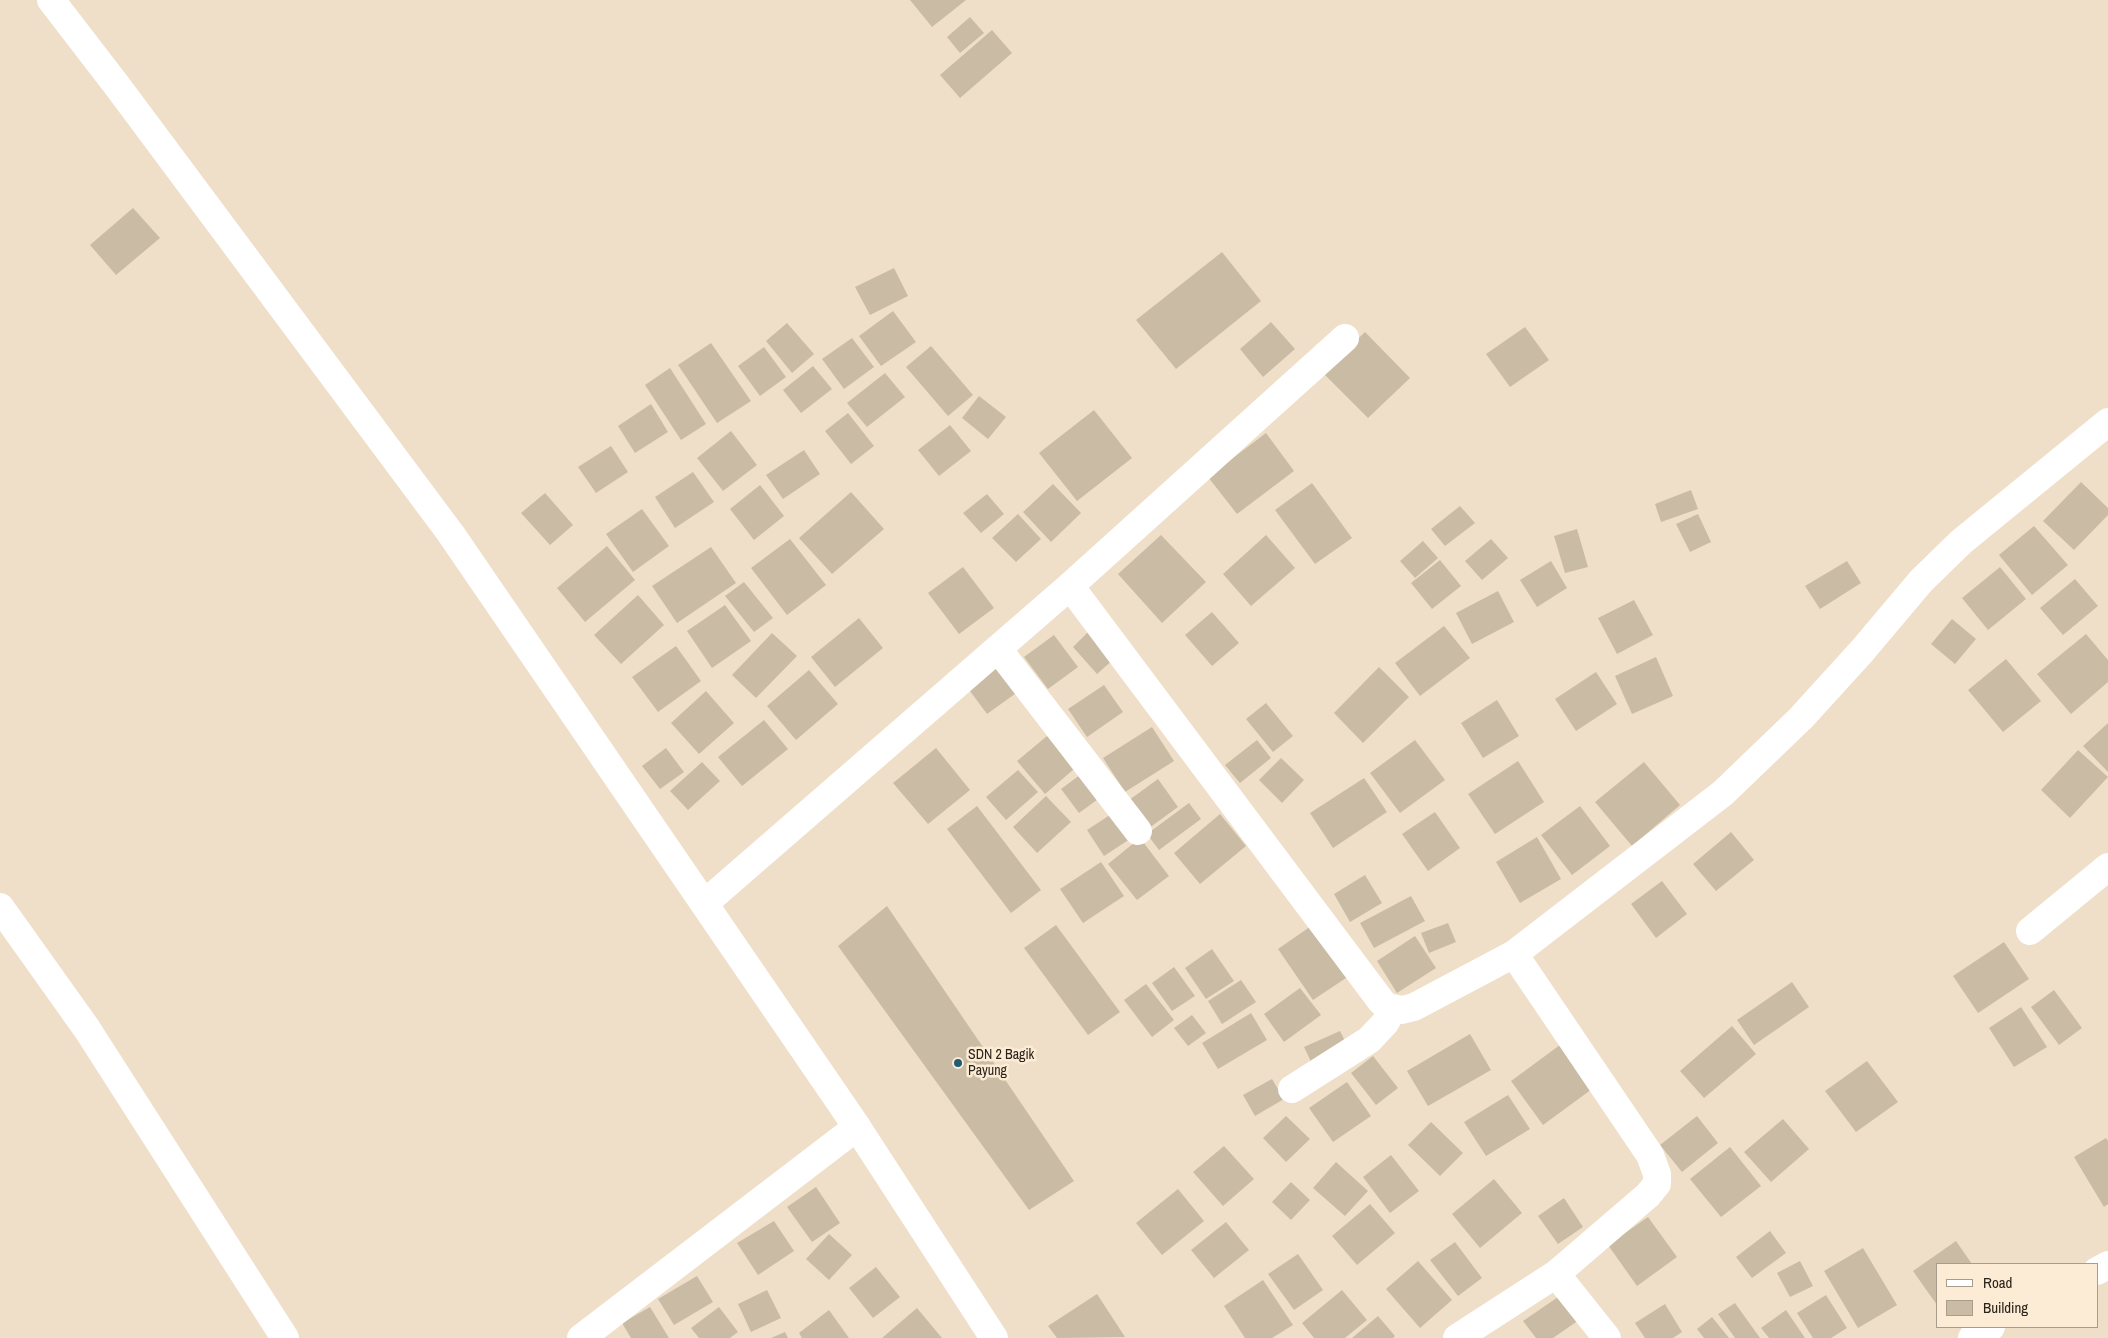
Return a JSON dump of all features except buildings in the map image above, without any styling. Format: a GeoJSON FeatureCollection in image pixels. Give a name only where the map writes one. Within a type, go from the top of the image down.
{"type":"FeatureCollection","features":[{"type":"Feature","properties":{"kind":"street"},"geometry":{"type":"LineString","coordinates":[[51,0],[451,534],[623,788],[706,903],[857,1126],[994,1338]]}},
{"type":"Feature","properties":{"kind":"street"},"geometry":{"type":"LineString","coordinates":[[706,903],[1070,586],[1345,338]]}},
{"type":"Feature","properties":{"kind":"street"},"geometry":{"type":"LineString","coordinates":[[1070,586],[1381,1001],[1388,1007],[1402,1010],[1414,1007],[1514,954],[1722,793],[1801,718],[1862,651],[1921,580],[1947,555],[1999,510],[2108,422]]}},
{"type":"Feature","properties":{"kind":"street"},"geometry":{"type":"LineString","coordinates":[[998,649],[1138,832]]}},
{"type":"Feature","properties":{"kind":"street"},"geometry":{"type":"LineString","coordinates":[[2030,931],[2108,867]]}},
{"type":"Feature","properties":{"kind":"street"},"geometry":{"type":"LineString","coordinates":[[0,907],[87,1029],[285,1338]]}},
{"type":"Feature","properties":{"kind":"street"},"geometry":{"type":"LineString","coordinates":[[1457,1338],[1556,1274],[1648,1195],[1656,1184],[1657,1174],[1650,1155],[1514,954]]}},
{"type":"Feature","properties":{"kind":"street"},"geometry":{"type":"LineString","coordinates":[[1292,1089],[1369,1040],[1386,1023],[1393,1009]]}},
{"type":"Feature","properties":{"kind":"street"},"geometry":{"type":"LineString","coordinates":[[581,1338],[857,1126]]}},
{"type":"Feature","properties":{"kind":"street"},"geometry":{"type":"LineString","coordinates":[[1556,1274],[1607,1338]]}},
{"type":"Feature","properties":{"kind":"street"},"geometry":{"type":"LineString","coordinates":[[1972,1338],[1989,1328]]}},
{"type":"Feature","properties":{"kind":"place","name":"SDN 2 Bagik Payung"},"geometry":{"type":"Point","coordinates":[958,1063]}}]}
